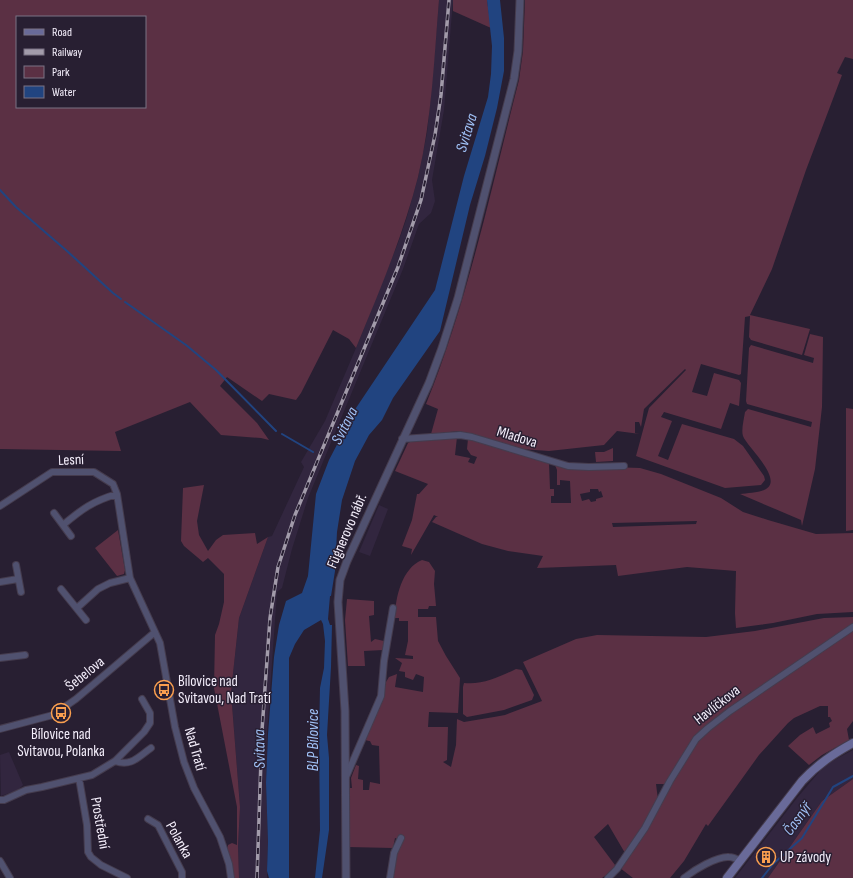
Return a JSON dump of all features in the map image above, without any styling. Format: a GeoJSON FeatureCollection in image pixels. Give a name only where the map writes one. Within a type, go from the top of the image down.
{"type":"FeatureCollection","features":[{"type":"Feature","properties":{"kind":"main road"},"geometry":{"type":"LineString","coordinates":[[728,878],[816,766],[833,754],[853,743]]}},
{"type":"Feature","properties":{"kind":"street","name":"Fügnerovo nábř."},"geometry":{"type":"LineString","coordinates":[[346,878],[345,711],[338,606],[340,580],[402,439],[429,383],[447,334],[458,298],[514,79],[518,51],[520,0]]}},
{"type":"Feature","properties":{"kind":"street","name":"Mladova"},"geometry":{"type":"LineString","coordinates":[[402,439],[460,435],[478,438],[568,466],[624,466]]}},
{"type":"Feature","properties":{"kind":"street","name":"Lesní"},"geometry":{"type":"LineString","coordinates":[[0,506],[52,472],[94,472],[113,484],[117,494]]}},
{"type":"Feature","properties":{"kind":"street"},"geometry":{"type":"LineString","coordinates":[[63,525],[83,508],[101,498],[117,494]]}},
{"type":"Feature","properties":{"kind":"street","name":"Nad Tratí"},"geometry":{"type":"LineString","coordinates":[[117,494],[130,578],[160,643],[175,727],[184,762],[194,788],[220,837],[229,864],[231,878]]}},
{"type":"Feature","properties":{"kind":"street"},"geometry":{"type":"LineString","coordinates":[[54,513],[71,536]]}},
{"type":"Feature","properties":{"kind":"street"},"geometry":{"type":"LineString","coordinates":[[16,565],[21,592]]}},
{"type":"Feature","properties":{"kind":"street"},"geometry":{"type":"LineString","coordinates":[[77,608],[98,589],[130,578]]}},
{"type":"Feature","properties":{"kind":"street"},"geometry":{"type":"LineString","coordinates":[[0,582],[18,579]]}},
{"type":"Feature","properties":{"kind":"street"},"geometry":{"type":"LineString","coordinates":[[61,589],[86,620]]}},
{"type":"Feature","properties":{"kind":"street","name":"Fügnerovo nábř."},"geometry":{"type":"LineString","coordinates":[[346,777],[381,696],[384,661],[393,608]]}},
{"type":"Feature","properties":{"kind":"street","name":"Havlíčkova"},"geometry":{"type":"LineString","coordinates":[[608,878],[616,870],[645,828],[670,781],[696,739],[730,711],[853,627]]}},
{"type":"Feature","properties":{"kind":"street","name":"Šebelova"},"geometry":{"type":"LineString","coordinates":[[0,729],[53,715],[76,699],[155,632]]}},
{"type":"Feature","properties":{"kind":"street"},"geometry":{"type":"LineString","coordinates":[[0,658],[25,655]]}},
{"type":"Feature","properties":{"kind":"street"},"geometry":{"type":"LineString","coordinates":[[0,800],[4,800],[26,790],[92,775],[115,761],[144,732],[150,723],[150,713],[142,699]]}},
{"type":"Feature","properties":{"kind":"street"},"geometry":{"type":"LineString","coordinates":[[115,761],[122,764],[130,763],[151,748]]}},
{"type":"Feature","properties":{"kind":"street","name":"Prostřední"},"geometry":{"type":"LineString","coordinates":[[79,778],[87,825],[88,852],[91,857],[101,865],[127,878]]}},
{"type":"Feature","properties":{"kind":"street","name":"Polanka"},"geometry":{"type":"LineString","coordinates":[[148,819],[158,825],[182,872],[182,878]]}},
{"type":"Feature","properties":{"kind":"street"},"geometry":{"type":"LineString","coordinates":[[390,878],[394,853],[401,838]]}},
{"type":"Feature","properties":{"kind":"street"},"geometry":{"type":"LineString","coordinates":[[684,878],[693,871],[720,858],[729,857],[741,861]]}},
{"type":"Feature","properties":{"kind":"street"},"geometry":{"type":"LineString","coordinates":[[0,861],[10,878]]}},
{"type":"Feature","properties":{"kind":"shaded area"},"geometry":{"type":"Polygon","coordinates":[[[439,0],[453,0],[444,110],[432,180],[435,201],[431,213],[419,224],[403,269],[308,498],[292,549],[282,588],[277,592],[267,734],[267,878],[239,878],[238,846],[240,807],[231,692],[239,618],[268,537],[272,536],[304,467],[301,462],[325,421],[356,348],[406,220],[418,177],[427,133],[439,0]]]}},
{"type":"Feature","properties":{"kind":"shaded area"},"geometry":{"type":"Polygon","coordinates":[[[379,505],[388,509],[370,556],[359,552],[379,505]]]}},
{"type":"Feature","properties":{"kind":"shaded area"},"geometry":{"type":"Polygon","coordinates":[[[853,750],[853,779],[822,801],[768,878],[735,878],[797,798],[825,765],[853,750]]]}},
{"type":"Feature","properties":{"kind":"shaded area"},"geometry":{"type":"Polygon","coordinates":[[[9,752],[23,785],[18,790],[1,796],[0,755],[9,752]]]}},
{"type":"Feature","properties":{"kind":"green space"},"geometry":{"type":"Polygon","coordinates":[[[0,0],[439,0],[429,111],[423,155],[418,177],[398,242],[356,348],[349,339],[333,330],[296,400],[269,394],[262,401],[227,377],[220,386],[257,423],[269,440],[221,435],[190,402],[115,432],[121,451],[0,449],[0,0]]]}},
{"type":"Feature","properties":{"kind":"green space"},"geometry":{"type":"Polygon","coordinates":[[[453,0],[487,0],[491,28],[453,11],[453,0]]]}},
{"type":"Feature","properties":{"kind":"green space"},"geometry":{"type":"Polygon","coordinates":[[[525,0],[853,0],[853,59],[845,57],[837,73],[842,75],[806,170],[772,269],[750,315],[810,329],[802,355],[751,340],[749,337],[750,316],[745,317],[741,374],[739,375],[701,364],[692,392],[707,396],[714,373],[739,380],[741,383],[739,406],[730,403],[721,429],[664,412],[661,417],[672,421],[658,456],[668,460],[682,424],[734,439],[743,446],[764,476],[765,480],[761,485],[725,488],[636,456],[649,408],[686,370],[685,369],[644,409],[641,427],[639,422],[635,422],[635,433],[640,434],[617,431],[604,445],[549,451],[521,449],[459,431],[431,434],[438,409],[426,404],[454,325],[478,244],[519,80],[523,51],[525,0]]]}},
{"type":"Feature","properties":{"kind":"green space"},"geometry":{"type":"Polygon","coordinates":[[[810,334],[823,337],[822,407],[815,469],[802,526],[801,520],[740,494],[764,490],[770,486],[771,479],[763,464],[746,441],[742,431],[745,412],[748,409],[811,427],[812,422],[747,404],[746,401],[749,348],[751,345],[813,363],[814,358],[804,355],[810,334]]]}},
{"type":"Feature","properties":{"kind":"green space"},"geometry":{"type":"Polygon","coordinates":[[[846,408],[853,409],[853,530],[846,531],[846,408]]]}},
{"type":"Feature","properties":{"kind":"green space"},"geometry":{"type":"Polygon","coordinates":[[[457,437],[455,455],[470,458],[468,462],[474,464],[477,457],[471,455],[467,449],[468,439],[549,463],[550,489],[554,489],[554,496],[551,496],[551,503],[571,503],[570,481],[560,480],[560,485],[557,485],[557,470],[555,465],[640,468],[661,474],[721,498],[743,512],[768,520],[816,534],[853,533],[853,612],[817,614],[773,623],[736,628],[736,571],[687,567],[618,576],[616,565],[537,568],[543,556],[508,551],[482,544],[432,522],[436,517],[438,517],[434,515],[411,555],[412,549],[402,546],[412,520],[417,494],[419,494],[428,484],[395,471],[408,443],[412,441],[457,437]],[[590,489],[590,492],[580,494],[582,501],[589,499],[591,502],[603,497],[601,491],[599,492],[598,489],[590,489]],[[697,521],[612,523],[613,527],[696,524],[697,521]]]}},
{"type":"Feature","properties":{"kind":"green space"},"geometry":{"type":"Polygon","coordinates":[[[613,448],[613,461],[596,462],[595,452],[604,452],[613,448]]]}},
{"type":"Feature","properties":{"kind":"green space"},"geometry":{"type":"Polygon","coordinates":[[[204,485],[197,521],[199,535],[208,551],[216,540],[223,535],[255,533],[257,544],[268,537],[239,618],[231,692],[240,807],[238,846],[239,878],[234,878],[227,850],[228,845],[232,843],[237,845],[237,807],[214,688],[215,635],[224,602],[224,574],[208,558],[203,562],[184,546],[181,541],[183,488],[204,485]]]}},
{"type":"Feature","properties":{"kind":"green space"},"geometry":{"type":"Polygon","coordinates":[[[118,530],[125,570],[124,574],[117,576],[95,548],[118,530]]]}},
{"type":"Feature","properties":{"kind":"green space"},"geometry":{"type":"Polygon","coordinates":[[[422,560],[429,562],[435,571],[434,584],[436,606],[429,606],[428,609],[418,609],[418,617],[436,617],[438,641],[460,678],[458,713],[429,712],[428,727],[448,727],[447,760],[443,762],[451,767],[456,745],[457,719],[464,722],[505,715],[542,701],[523,662],[576,639],[597,635],[706,637],[755,631],[824,618],[853,617],[853,623],[816,650],[740,700],[696,737],[666,784],[656,784],[658,800],[648,819],[625,853],[608,824],[594,837],[615,865],[614,869],[602,878],[392,878],[395,858],[403,836],[400,835],[398,839],[395,838],[393,848],[348,847],[349,788],[352,788],[351,778],[356,765],[359,766],[358,779],[363,780],[363,790],[369,790],[370,782],[380,784],[379,746],[372,745],[370,741],[365,740],[382,702],[386,682],[389,677],[397,674],[395,687],[423,692],[424,677],[416,674],[413,680],[405,677],[405,672],[399,671],[402,663],[395,658],[413,659],[413,656],[405,655],[408,641],[408,621],[399,621],[399,618],[395,618],[395,610],[401,584],[409,570],[422,560]]]}},
{"type":"Feature","properties":{"kind":"green space"},"geometry":{"type":"Polygon","coordinates":[[[347,599],[374,601],[374,615],[369,616],[371,642],[375,639],[384,641],[383,650],[364,651],[365,666],[348,666],[345,620],[347,599]]]}},
{"type":"Feature","properties":{"kind":"green space"},"geometry":{"type":"Polygon","coordinates":[[[853,629],[853,721],[847,729],[849,740],[822,755],[809,765],[788,746],[800,735],[813,727],[816,734],[830,727],[829,723],[832,721],[830,717],[828,717],[828,706],[820,706],[794,718],[759,755],[708,826],[706,824],[684,861],[670,878],[633,878],[620,868],[697,740],[710,728],[853,629]]]}},
{"type":"Feature","properties":{"kind":"green space"},"geometry":{"type":"Polygon","coordinates":[[[516,669],[522,670],[534,695],[532,700],[504,710],[467,717],[463,714],[464,683],[484,682],[516,669]]]}},
{"type":"Feature","properties":{"kind":"green space"},"geometry":{"type":"Polygon","coordinates":[[[853,779],[853,878],[768,878],[822,801],[853,779]]]}},
{"type":"Feature","properties":{"kind":"water"},"geometry":{"type":"Polygon","coordinates":[[[487,0],[500,0],[504,38],[504,71],[497,108],[485,156],[470,205],[440,331],[393,398],[382,420],[369,435],[355,461],[342,500],[337,532],[335,571],[330,596],[328,619],[330,625],[332,625],[327,735],[329,758],[329,830],[322,878],[315,878],[320,830],[320,688],[324,668],[325,641],[323,624],[321,620],[304,630],[295,644],[289,658],[289,878],[269,878],[267,871],[268,842],[266,783],[274,657],[279,625],[286,601],[302,593],[308,576],[316,494],[329,460],[356,408],[435,290],[464,176],[488,97],[492,46],[487,0]]]}},
{"type":"Feature","properties":{"kind":"waterway"},"geometry":{"type":"LineString","coordinates":[[0,190],[16,207],[121,299]]}},
{"type":"Feature","properties":{"kind":"waterway"},"geometry":{"type":"LineString","coordinates":[[125,302],[186,345],[216,370],[276,431]]}},
{"type":"Feature","properties":{"kind":"waterway"},"geometry":{"type":"LineString","coordinates":[[282,434],[313,452]]}},
{"type":"Feature","properties":{"kind":"waterway","name":"Časnýř"},"geometry":{"type":"LineString","coordinates":[[762,878],[773,864],[802,838],[833,787],[853,776]]}},
{"type":"Feature","properties":{"kind":"railway"},"geometry":{"type":"LineString","coordinates":[[257,878],[262,730],[270,618],[278,567],[295,515],[398,267],[421,200],[435,135],[441,95],[449,0]]}},
{"type":"Feature","properties":{"kind":"place","name":"Bílovice nad Svitavou, Nad Tratí"},"geometry":{"type":"Point","coordinates":[164,690]}},
{"type":"Feature","properties":{"kind":"place","name":"Bílovice nad Svitavou, Polanka"},"geometry":{"type":"Point","coordinates":[61,713]}},
{"type":"Feature","properties":{"kind":"place","name":"UP závody"},"geometry":{"type":"Point","coordinates":[766,857]}},
{"type":"Feature","properties":{"kind":"water label","name":"Svitava"},"geometry":{"type":"Point","coordinates":[467,133]}},
{"type":"Feature","properties":{"kind":"water label","name":"Svitava"},"geometry":{"type":"Point","coordinates":[345,426]}},
{"type":"Feature","properties":{"kind":"water label","name":"BLP Bílovice"},"geometry":{"type":"Point","coordinates":[313,740]}},
{"type":"Feature","properties":{"kind":"water label","name":"Svitava"},"geometry":{"type":"Point","coordinates":[260,749]}}]}
